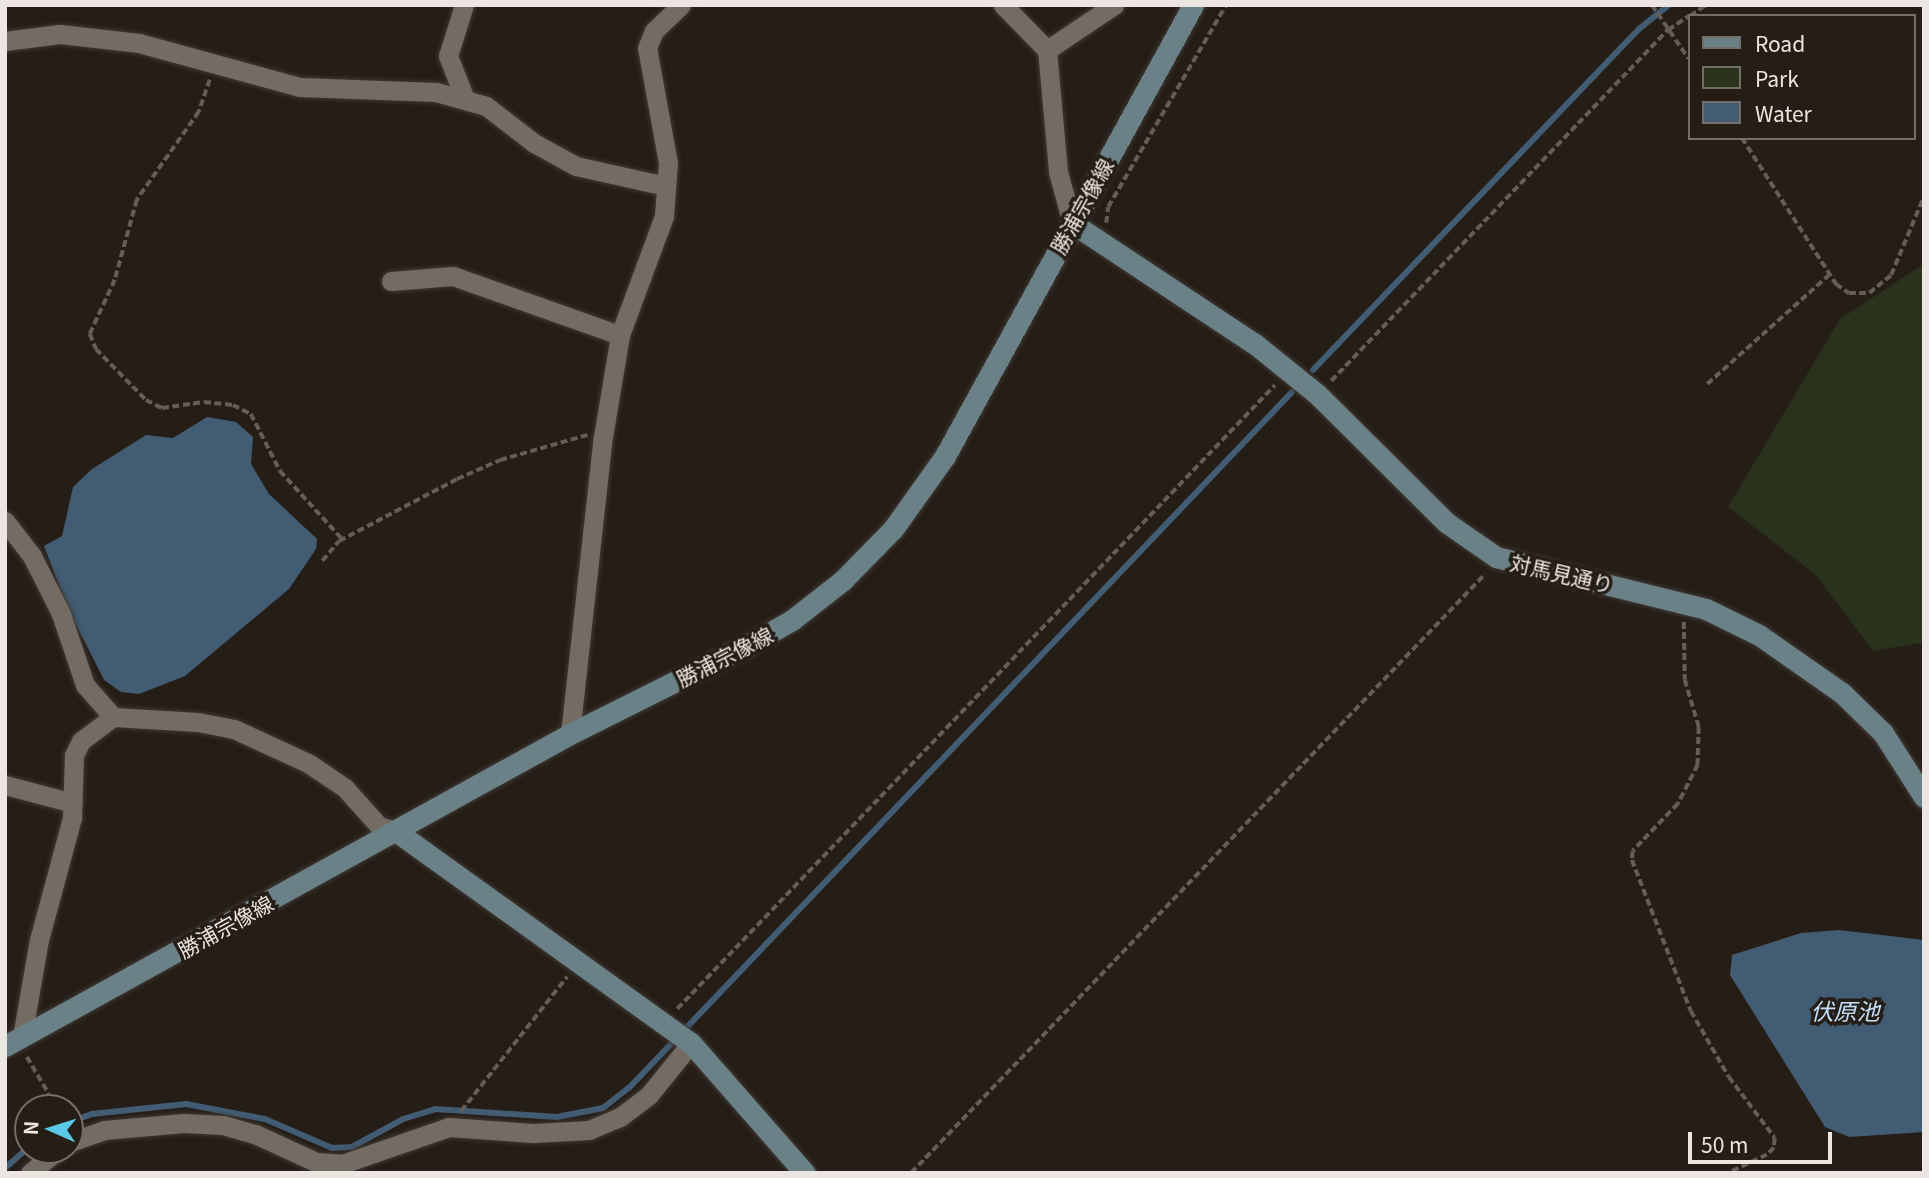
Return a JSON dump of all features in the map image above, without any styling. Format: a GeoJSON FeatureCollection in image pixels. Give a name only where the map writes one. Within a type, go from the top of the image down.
{"type":"FeatureCollection","features":[{"type":"Feature","properties":{"kind":"main road","name":"勝浦宗像線"},"geometry":{"type":"LineString","coordinates":[[14,1042],[570,734],[759,639],[843,580],[893,529],[945,456],[1192,6]]}},
{"type":"Feature","properties":{"kind":"main road","name":"対馬見通り"},"geometry":{"type":"LineString","coordinates":[[1072,223],[1289,371],[1317,394],[1447,523],[1496,557],[1706,609],[1759,635],[1842,693],[1883,733],[1913,774],[1924,797]]}},
{"type":"Feature","properties":{"kind":"main road"},"geometry":{"type":"LineString","coordinates":[[397,832],[677,1033],[805,1173]]}},
{"type":"Feature","properties":{"kind":"street"},"geometry":{"type":"LineString","coordinates":[[464,5],[449,56],[465,99]]}},
{"type":"Feature","properties":{"kind":"street"},"geometry":{"type":"LineString","coordinates":[[570,734],[603,437],[620,335],[654,252],[664,216],[668,163],[647,48],[654,30],[681,5]]}},
{"type":"Feature","properties":{"kind":"street"},"geometry":{"type":"LineString","coordinates":[[1003,5],[1047,50],[1058,172],[1072,223]]}},
{"type":"Feature","properties":{"kind":"street"},"geometry":{"type":"LineString","coordinates":[[1047,50],[1105,8]]}},
{"type":"Feature","properties":{"kind":"street"},"geometry":{"type":"LineString","coordinates":[[5,41],[60,34],[139,43],[300,87],[416,89],[465,99],[486,106],[534,143],[576,166],[666,186]]}},
{"type":"Feature","properties":{"kind":"street"},"geometry":{"type":"LineString","coordinates":[[391,281],[453,276],[620,335]]}},
{"type":"Feature","properties":{"kind":"street"},"geometry":{"type":"LineString","coordinates":[[5,521],[32,556],[61,614],[85,685],[113,717]]}},
{"type":"Feature","properties":{"kind":"street"},"geometry":{"type":"LineString","coordinates":[[14,1042],[73,803],[74,755],[81,741],[113,717],[198,722],[234,729],[308,763],[345,788],[379,826],[397,832]]}},
{"type":"Feature","properties":{"kind":"street"},"geometry":{"type":"LineString","coordinates":[[5,785],[73,803]]}},
{"type":"Feature","properties":{"kind":"street"},"geometry":{"type":"LineString","coordinates":[[84,1138],[104,1130],[184,1123],[223,1125],[255,1133],[316,1162],[342,1164],[449,1127],[543,1133],[589,1129],[620,1117],[649,1095],[677,1033]]}},
{"type":"Feature","properties":{"kind":"path"},"geometry":{"type":"LineString","coordinates":[[1103,243],[1108,207],[1226,5]]}},
{"type":"Feature","properties":{"kind":"path"},"geometry":{"type":"LineString","coordinates":[[1652,5],[1688,58]]}},
{"type":"Feature","properties":{"kind":"path"},"geometry":{"type":"LineString","coordinates":[[1317,394],[1668,30],[1688,17]]}},
{"type":"Feature","properties":{"kind":"path"},"geometry":{"type":"LineString","coordinates":[[212,63],[199,112],[137,200],[115,280],[90,334],[96,349],[146,400],[162,408],[204,402],[233,405],[251,414],[280,471],[342,539]]}},
{"type":"Feature","properties":{"kind":"path"},"geometry":{"type":"LineString","coordinates":[[1743,140],[1836,284],[1857,296],[1880,286],[1901,258],[1924,196]]}},
{"type":"Feature","properties":{"kind":"path"},"geometry":{"type":"LineString","coordinates":[[1707,383],[1830,274]]}},
{"type":"Feature","properties":{"kind":"path"},"geometry":{"type":"LineString","coordinates":[[677,1033],[1289,371]]}},
{"type":"Feature","properties":{"kind":"path"},"geometry":{"type":"LineString","coordinates":[[322,561],[342,539],[499,460],[583,435],[603,437]]}},
{"type":"Feature","properties":{"kind":"path"},"geometry":{"type":"LineString","coordinates":[[911,1173],[1482,580],[1496,557]]}},
{"type":"Feature","properties":{"kind":"path"},"geometry":{"type":"LineString","coordinates":[[1681,603],[1685,680],[1701,741],[1698,765],[1678,804],[1633,851],[1632,860],[1690,1011],[1729,1077],[1774,1138],[1774,1148],[1767,1155],[1729,1173]]}},
{"type":"Feature","properties":{"kind":"path"},"geometry":{"type":"LineString","coordinates":[[449,1127],[579,961]]}},
{"type":"Feature","properties":{"kind":"path"},"geometry":{"type":"LineString","coordinates":[[14,1042],[26,1054],[49,1094]]}},
{"type":"Feature","properties":{"kind":"green space"},"geometry":{"type":"Polygon","coordinates":[[[1924,264],[1924,642],[1873,651],[1815,574],[1728,507],[1840,319],[1924,264]]]}},
{"type":"Feature","properties":{"kind":"water"},"geometry":{"type":"Polygon","coordinates":[[[207,417],[236,422],[253,437],[251,464],[269,494],[317,539],[316,549],[289,589],[185,676],[139,694],[121,692],[104,680],[68,609],[44,546],[62,536],[73,487],[92,469],[146,435],[173,438],[207,417]]]}},
{"type":"Feature","properties":{"kind":"water","name":"伏原池"},"geometry":{"type":"Polygon","coordinates":[[[1839,930],[1924,940],[1924,1132],[1849,1137],[1825,1127],[1730,975],[1732,955],[1801,933],[1839,930]]]}},
{"type":"Feature","properties":{"kind":"waterway"},"geometry":{"type":"LineString","coordinates":[[1313,370],[1639,29],[1669,5]]}},
{"type":"Feature","properties":{"kind":"waterway"},"geometry":{"type":"LineString","coordinates":[[84,1117],[186,1104],[265,1119],[332,1148],[352,1147],[403,1119],[435,1109],[557,1117],[603,1108],[629,1088],[1292,392]]}},
{"type":"Feature","properties":{"kind":"waterway"},"geometry":{"type":"LineString","coordinates":[[5,1168],[14,1160]]}}]}
